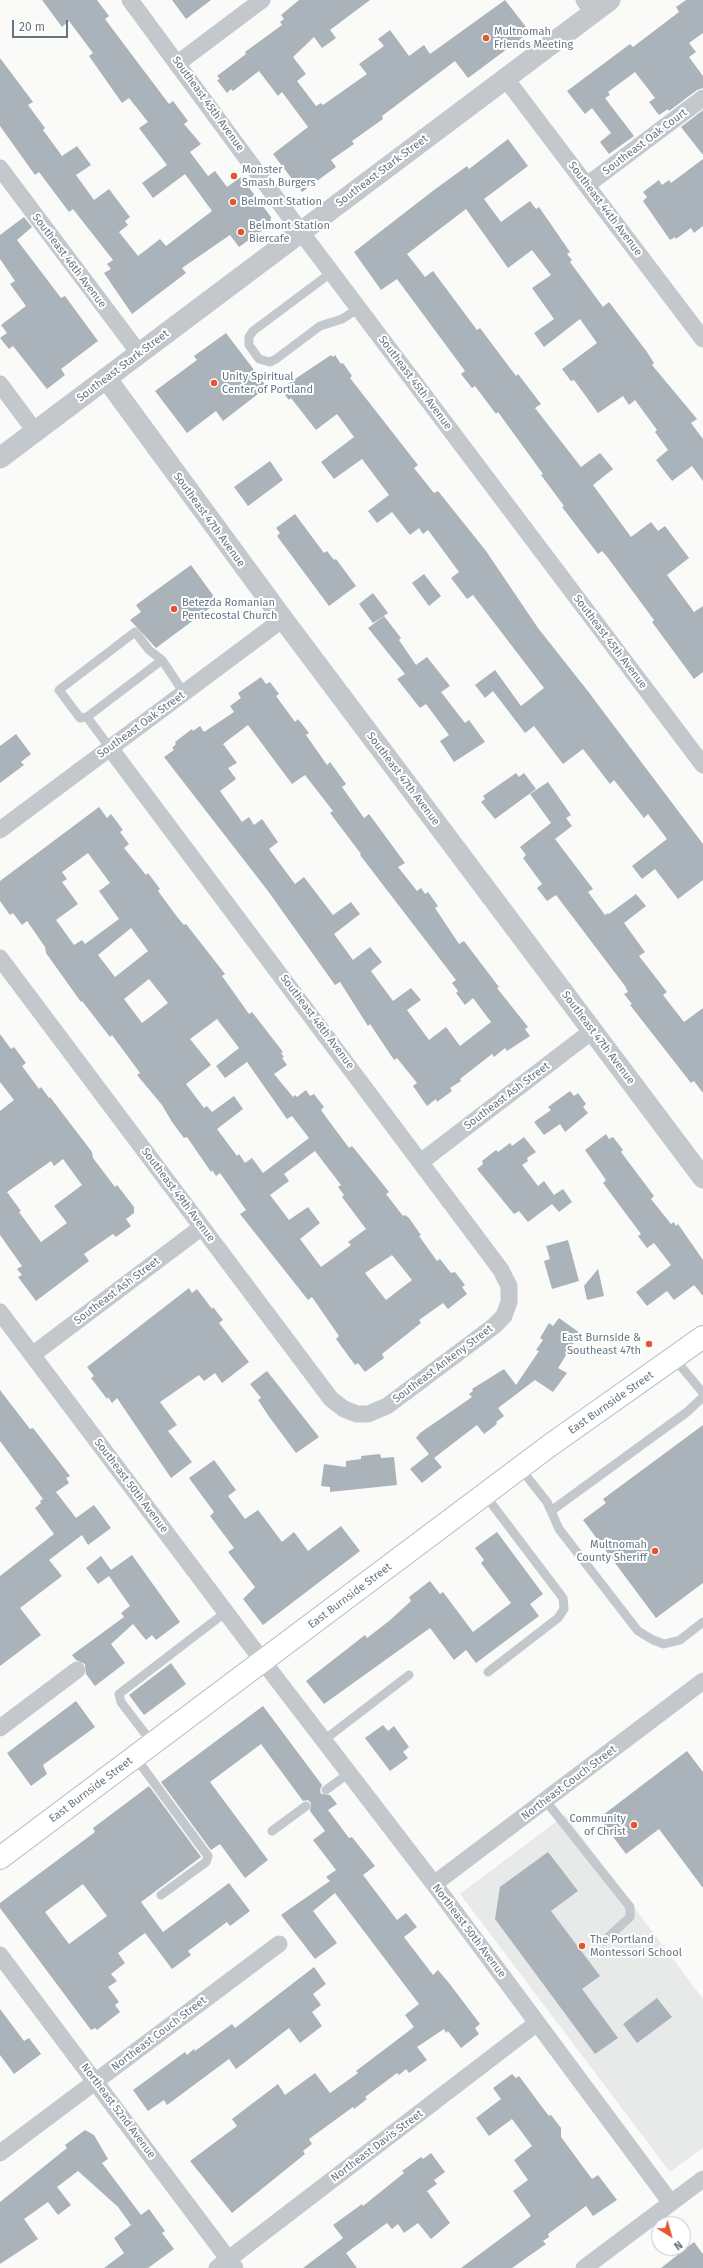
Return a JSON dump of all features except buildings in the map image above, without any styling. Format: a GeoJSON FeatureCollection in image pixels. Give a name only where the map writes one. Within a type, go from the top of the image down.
{"type":"FeatureCollection","features":[{"type":"Feature","properties":{"kind":"main road","name":"East Burnside Street"},"geometry":{"type":"LineString","coordinates":[[0,1858],[520,1468],[703,1337]]}},
{"type":"Feature","properties":{"kind":"street","name":"Southeast 45th Avenue"},"geometry":{"type":"LineString","coordinates":[[130,0],[178,63],[301,232],[703,765]]}},
{"type":"Feature","properties":{"kind":"street"},"geometry":{"type":"LineString","coordinates":[[178,63],[262,0]]}},
{"type":"Feature","properties":{"kind":"street","name":"Southeast Stark Street"},"geometry":{"type":"LineString","coordinates":[[0,458],[506,79],[589,6],[610,0]]}},
{"type":"Feature","properties":{"kind":"street","name":"Southeast 44th Avenue"},"geometry":{"type":"LineString","coordinates":[[506,79],[587,185],[697,318],[703,339]]}},
{"type":"Feature","properties":{"kind":"street","name":"Southeast Oak Court"},"geometry":{"type":"LineString","coordinates":[[587,185],[703,98]]}},
{"type":"Feature","properties":{"kind":"street","name":"Southeast 46th Avenue"},"geometry":{"type":"LineString","coordinates":[[0,168],[139,353]]}},
{"type":"Feature","properties":{"kind":"street","name":"Southeast 47th Avenue"},"geometry":{"type":"LineString","coordinates":[[106,378],[283,619],[703,1178]]}},
{"type":"Feature","properties":{"kind":"street"},"geometry":{"type":"LineString","coordinates":[[0,384],[35,431]]}},
{"type":"Feature","properties":{"kind":"street","name":"Southeast Oak Street"},"geometry":{"type":"LineString","coordinates":[[0,830],[283,619]]}},
{"type":"Feature","properties":{"kind":"street","name":"Southeast 48th Avenue"},"geometry":{"type":"LineString","coordinates":[[110,748],[422,1161],[501,1270],[509,1286],[509,1302]]}},
{"type":"Feature","properties":{"kind":"street","name":"Southeast 49th Avenue"},"geometry":{"type":"LineString","coordinates":[[0,958],[331,1399],[344,1409],[357,1414],[368,1414]]}},
{"type":"Feature","properties":{"kind":"street","name":"Southeast Ash Street"},"geometry":{"type":"LineString","coordinates":[[422,1161],[592,1032]]}},
{"type":"Feature","properties":{"kind":"street","name":"Southeast Ash Street"},"geometry":{"type":"LineString","coordinates":[[32,1355],[202,1227]]}},
{"type":"Feature","properties":{"kind":"street","name":"Southeast Ankeny Street"},"geometry":{"type":"LineString","coordinates":[[368,1414],[387,1406],[494,1326],[504,1316],[509,1302]]}},
{"type":"Feature","properties":{"kind":"street","name":"Southeast 50th Avenue"},"geometry":{"type":"LineString","coordinates":[[0,1312],[263,1660]]}},
{"type":"Feature","properties":{"kind":"street","name":"Northeast 50th Avenue"},"geometry":{"type":"LineString","coordinates":[[263,1660],[434,1884],[671,2203]]}},
{"type":"Feature","properties":{"kind":"street"},"geometry":{"type":"LineString","coordinates":[[0,1728],[77,1670]]}},
{"type":"Feature","properties":{"kind":"street","name":"Northeast Couch Street"},"geometry":{"type":"LineString","coordinates":[[434,1884],[703,1682]]}},
{"type":"Feature","properties":{"kind":"street","name":"Northeast Couch Street"},"geometry":{"type":"LineString","coordinates":[[0,2153],[279,1944]]}},
{"type":"Feature","properties":{"kind":"street","name":"Northeast 52nd Avenue"},"geometry":{"type":"LineString","coordinates":[[0,1955],[95,2082],[227,2265]]}},
{"type":"Feature","properties":{"kind":"street","name":"Northeast Davis Street"},"geometry":{"type":"LineString","coordinates":[[227,2265],[537,2023]]}},
{"type":"Feature","properties":{"kind":"street"},"geometry":{"type":"LineString","coordinates":[[584,2268],[703,2179]]}},
{"type":"Feature","properties":{"kind":"lane"},"geometry":{"type":"LineString","coordinates":[[332,272],[248,337],[250,345],[259,359],[270,362],[276,359],[320,326],[342,319],[359,308]]}},
{"type":"Feature","properties":{"kind":"lane"},"geometry":{"type":"LineString","coordinates":[[162,660],[87,717],[80,718],[59,690],[135,632],[148,650],[162,660],[184,693]]}},
{"type":"Feature","properties":{"kind":"lane"},"geometry":{"type":"LineString","coordinates":[[87,717],[110,748]]}},
{"type":"Feature","properties":{"kind":"lane"},"geometry":{"type":"LineString","coordinates":[[674,1358],[703,1393]]}},
{"type":"Feature","properties":{"kind":"lane"},"geometry":{"type":"LineString","coordinates":[[551,1511],[687,1412],[703,1397]]}},
{"type":"Feature","properties":{"kind":"lane"},"geometry":{"type":"LineString","coordinates":[[520,1468],[547,1502],[559,1529],[638,1631],[653,1640],[664,1644],[680,1640],[703,1622]]}},
{"type":"Feature","properties":{"kind":"lane"},"geometry":{"type":"LineString","coordinates":[[485,1495],[563,1598],[564,1609],[558,1618],[488,1672]]}},
{"type":"Feature","properties":{"kind":"lane"},"geometry":{"type":"LineString","coordinates":[[152,1744],[121,1702],[119,1694],[226,1612]]}},
{"type":"Feature","properties":{"kind":"lane"},"geometry":{"type":"LineString","coordinates":[[324,1740],[409,1675]]}},
{"type":"Feature","properties":{"kind":"lane"},"geometry":{"type":"LineString","coordinates":[[135,1757],[208,1856],[206,1862],[162,1895]]}},
{"type":"Feature","properties":{"kind":"lane"},"geometry":{"type":"LineString","coordinates":[[326,1790],[349,1773]]}},
{"type":"Feature","properties":{"kind":"lane"},"geometry":{"type":"LineString","coordinates":[[546,1800],[630,1907],[630,1917],[604,1941]]}},
{"type":"Feature","properties":{"kind":"lane"},"geometry":{"type":"LineString","coordinates":[[272,1831],[306,1806]]}},
{"type":"Feature","properties":{"kind":"shaded area","name":"The Portland Montessori School"},"geometry":{"type":"Polygon","coordinates":[[[565,1815],[703,1999],[703,2148],[670,2172],[460,1894],[565,1815]]]}},
{"type":"Feature","properties":{"kind":"place","name":"Multnomah Friends Meeting"},"geometry":{"type":"Point","coordinates":[486,38]}},
{"type":"Feature","properties":{"kind":"place","name":"Monster Smash Burgers"},"geometry":{"type":"Point","coordinates":[234,176]}},
{"type":"Feature","properties":{"kind":"place","name":"Belmont Station"},"geometry":{"type":"Point","coordinates":[233,202]}},
{"type":"Feature","properties":{"kind":"place","name":"Belmont Station Biercafe"},"geometry":{"type":"Point","coordinates":[241,232]}},
{"type":"Feature","properties":{"kind":"place","name":"Unity Spiritual Center of Portland"},"geometry":{"type":"Point","coordinates":[214,383]}},
{"type":"Feature","properties":{"kind":"place","name":"Betezda Romanian Pentecostal Church"},"geometry":{"type":"Point","coordinates":[174,609]}},
{"type":"Feature","properties":{"kind":"place","name":"East Burnside & Southeast 47th"},"geometry":{"type":"Point","coordinates":[649,1344]}},
{"type":"Feature","properties":{"kind":"place","name":"Multnomah County Sheriff"},"geometry":{"type":"Point","coordinates":[655,1551]}},
{"type":"Feature","properties":{"kind":"place","name":"Community of Christ"},"geometry":{"type":"Point","coordinates":[634,1825]}},
{"type":"Feature","properties":{"kind":"place","name":"The Portland Montessori School"},"geometry":{"type":"Point","coordinates":[582,1946]}}]}
